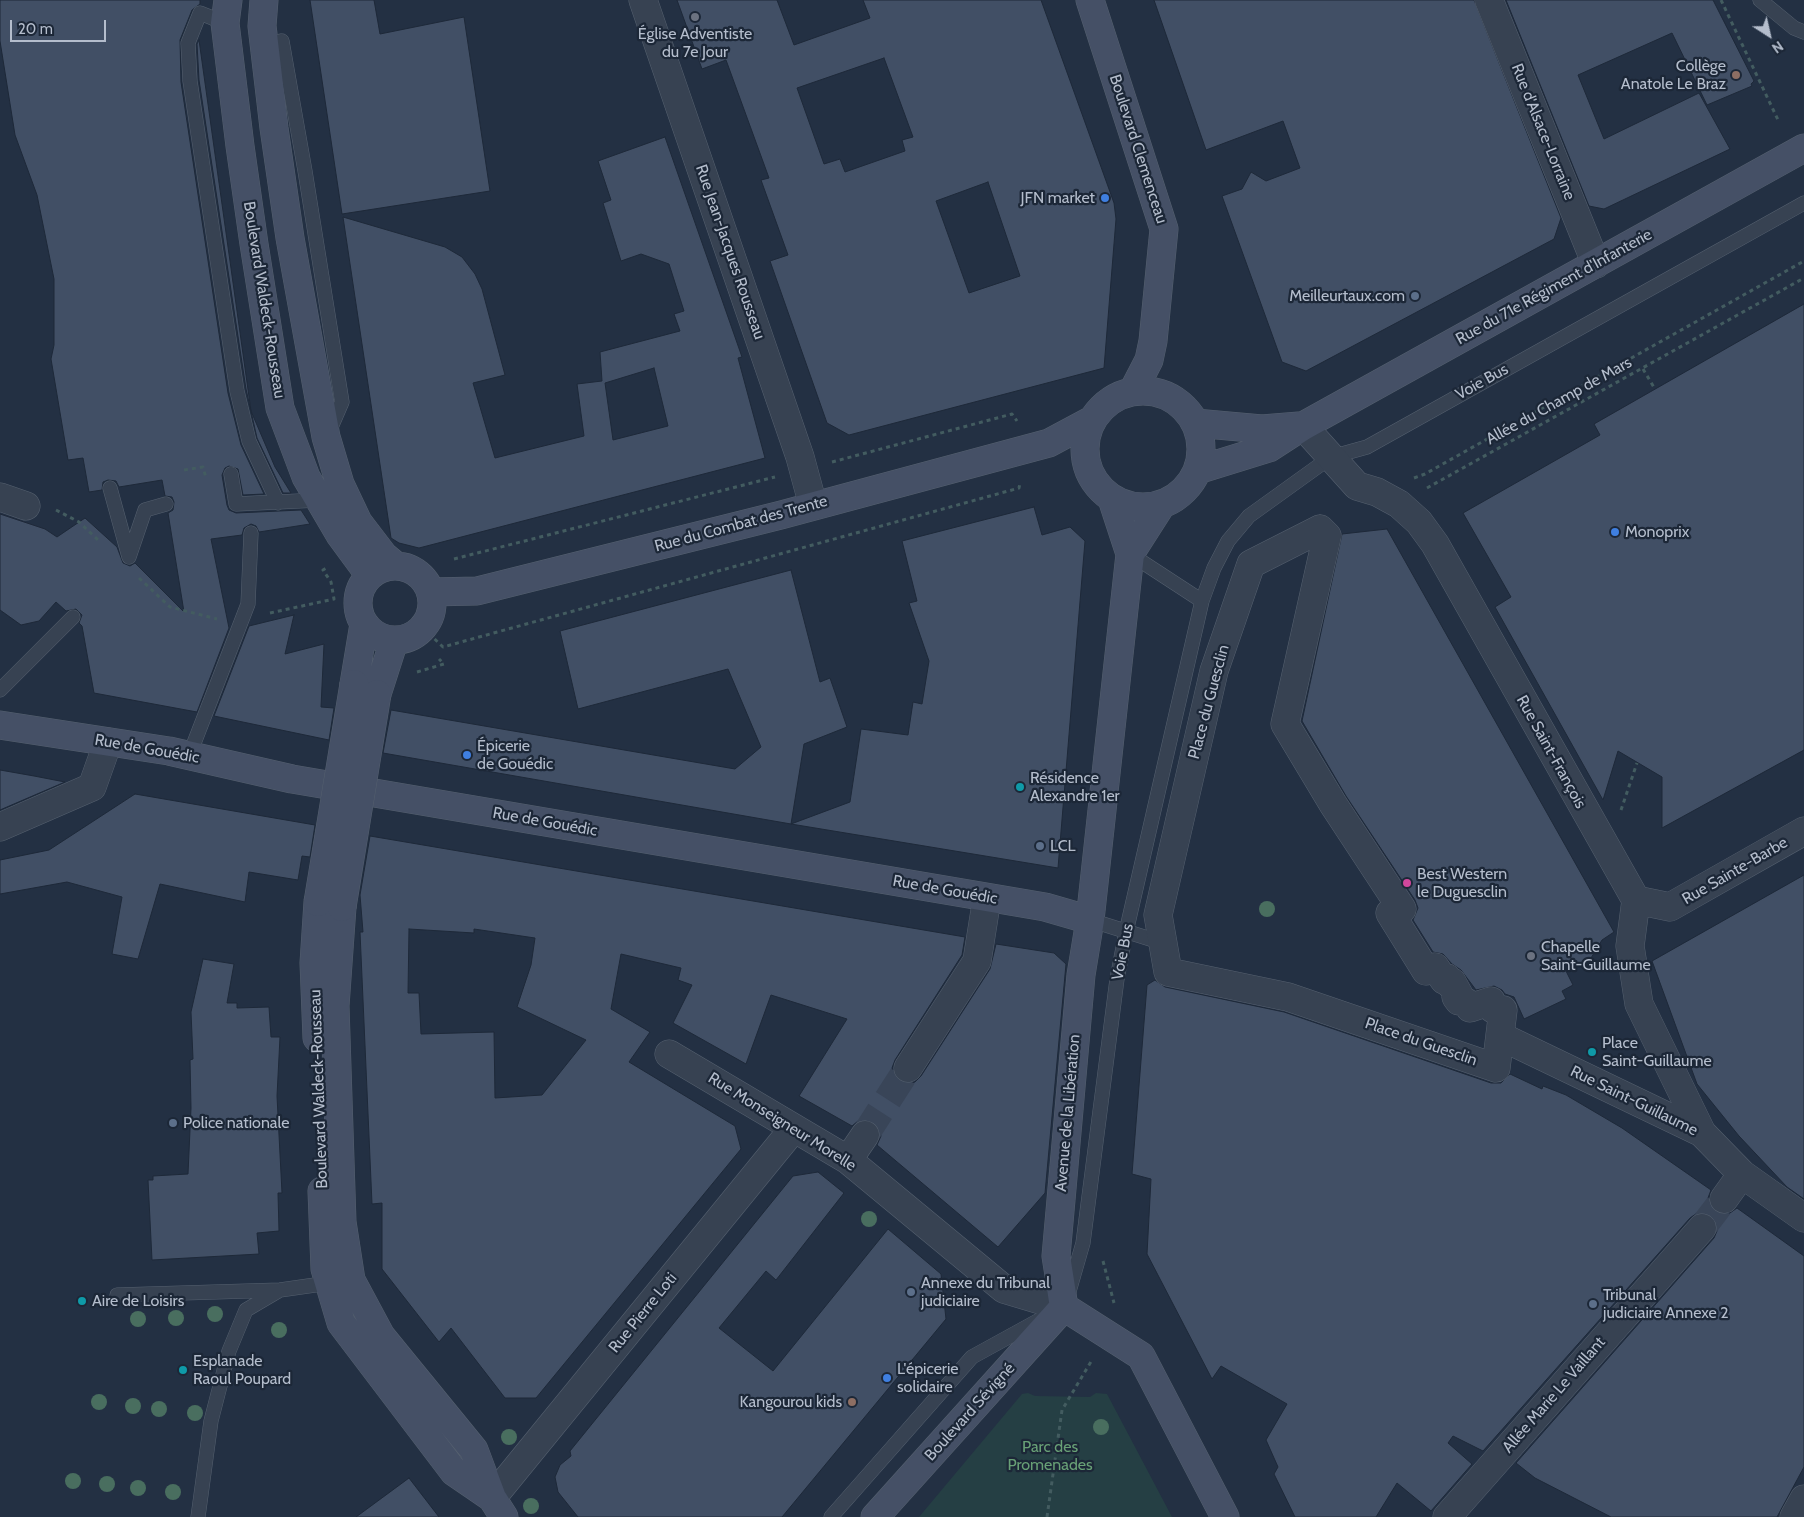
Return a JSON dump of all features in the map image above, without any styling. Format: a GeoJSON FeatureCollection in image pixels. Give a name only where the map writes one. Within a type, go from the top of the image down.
{"type":"FeatureCollection","features":[{"type":"Feature","properties":{"kind":"main road"},"geometry":{"type":"LineString","coordinates":[[264,0],[262,26],[290,238],[326,437],[340,484],[358,522],[384,556],[425,580],[431,592],[432,612],[423,628],[409,638],[394,641],[372,633],[364,624],[359,613],[358,601],[367,579],[375,572],[404,568]]}},
{"type":"Feature","properties":{"kind":"main road","name":"Boulevard Clemenceau"},"geometry":{"type":"LineString","coordinates":[[1090,0],[1164,229],[1153,341],[1145,391]]}},
{"type":"Feature","properties":{"kind":"main road","name":"Boulevard Waldeck-Rousseau"},"geometry":{"type":"LineString","coordinates":[[226,11],[254,244],[280,408],[306,477],[340,535],[365,569],[367,579]]}},
{"type":"Feature","properties":{"kind":"main road","name":"Rue du 71e Régiment d'Infanterie"},"geometry":{"type":"LineString","coordinates":[[1198,470],[1269,448],[1303,426],[1804,148]]}},
{"type":"Feature","properties":{"kind":"main road"},"geometry":{"type":"LineString","coordinates":[[1145,391],[1173,398],[1186,409],[1195,423],[1201,438],[1202,454],[1198,470],[1190,485],[1177,496],[1162,504],[1145,508],[1128,506],[1112,499],[1100,488],[1090,475],[1085,460],[1084,446],[1092,420],[1102,406],[1116,396],[1145,391]]}},
{"type":"Feature","properties":{"kind":"main road","name":"Rue du Combat des Trente"},"geometry":{"type":"LineString","coordinates":[[431,592],[477,591],[813,505],[1041,445],[1092,420]]}},
{"type":"Feature","properties":{"kind":"main road"},"geometry":{"type":"LineString","coordinates":[[1195,423],[1262,429],[1303,426]]}},
{"type":"Feature","properties":{"kind":"main road"},"geometry":{"type":"LineString","coordinates":[[1041,445],[1085,460]]}},
{"type":"Feature","properties":{"kind":"main road"},"geometry":{"type":"LineString","coordinates":[[1090,920],[1130,554],[1112,499]]}},
{"type":"Feature","properties":{"kind":"main road"},"geometry":{"type":"LineString","coordinates":[[1130,554],[1162,504]]}},
{"type":"Feature","properties":{"kind":"main road","name":"Boulevard Waldeck-Rousseau"},"geometry":{"type":"LineString","coordinates":[[364,624],[366,689],[330,904],[315,972],[325,1269],[341,1323],[454,1472],[498,1508]]}},
{"type":"Feature","properties":{"kind":"main road","name":"Boulevard Waldeck-Rousseau"},"geometry":{"type":"LineString","coordinates":[[366,689],[394,641]]}},
{"type":"Feature","properties":{"kind":"main road"},"geometry":{"type":"LineString","coordinates":[[366,689],[361,791],[330,904],[342,1222],[351,1280],[381,1336],[474,1450],[498,1508]]}},
{"type":"Feature","properties":{"kind":"main road","name":"Rue de Gouédic"},"geometry":{"type":"LineString","coordinates":[[0,725],[189,756],[292,779],[1045,907],[1090,920]]}},
{"type":"Feature","properties":{"kind":"main road","name":"Avenue de la Libération"},"geometry":{"type":"LineString","coordinates":[[1064,1307],[1056,1256],[1081,975],[1090,920]]}},
{"type":"Feature","properties":{"kind":"main road"},"geometry":{"type":"LineString","coordinates":[[1064,1307],[1142,1356],[1225,1517]]}},
{"type":"Feature","properties":{"kind":"main road","name":"Boulevard Sévigné"},"geometry":{"type":"LineString","coordinates":[[874,1517],[1064,1307]]}},
{"type":"Feature","properties":{"kind":"street","name":"Rue Jean-Jacques Rousseau"},"geometry":{"type":"LineString","coordinates":[[644,0],[803,470],[813,505]]}},
{"type":"Feature","properties":{"kind":"street","name":"Rue d'Alsace-Lorraine"},"geometry":{"type":"LineString","coordinates":[[1489,0],[1596,264]]}},
{"type":"Feature","properties":{"kind":"street","name":"Rue Saint-François"},"geometry":{"type":"LineString","coordinates":[[1303,426],[1358,486],[1383,494],[1419,522],[1435,544],[1636,900]]}},
{"type":"Feature","properties":{"kind":"street"},"geometry":{"type":"LineString","coordinates":[[0,497],[38,507]]}},
{"type":"Feature","properties":{"kind":"street","name":"Place du Guesclin"},"geometry":{"type":"LineString","coordinates":[[1320,529],[1327,536],[1285,724],[1333,804],[1402,909],[1398,908],[1390,913],[1426,971],[1435,967],[1444,980],[1446,978],[1450,984],[1452,982],[1459,995],[1456,997],[1459,1001],[1461,1000],[1469,1004],[1470,1008],[1491,1001],[1493,1009],[1503,1010],[1496,1068],[1288,997],[1168,972],[1163,943],[1158,915],[1212,680],[1251,564],[1320,529]]}},
{"type":"Feature","properties":{"kind":"street"},"geometry":{"type":"LineString","coordinates":[[0,827],[92,787],[108,742]]}},
{"type":"Feature","properties":{"kind":"street","name":"Rue Sainte-Barbe"},"geometry":{"type":"LineString","coordinates":[[1636,900],[1670,907],[1804,831]]}},
{"type":"Feature","properties":{"kind":"street"},"geometry":{"type":"LineString","coordinates":[[908,1068],[978,961],[987,898]]}},
{"type":"Feature","properties":{"kind":"street"},"geometry":{"type":"LineString","coordinates":[[1636,900],[1630,946],[1639,1004],[1702,1133]]}},
{"type":"Feature","properties":{"kind":"street","name":"Rue Saint-Guillaume"},"geometry":{"type":"LineString","coordinates":[[1500,1036],[1702,1133],[1742,1174],[1804,1218]]}},
{"type":"Feature","properties":{"kind":"street","name":"Rue Monseigneur Morelle"},"geometry":{"type":"LineString","coordinates":[[669,1054],[848,1160],[1004,1289],[1064,1307]]}},
{"type":"Feature","properties":{"kind":"street","name":"Rue Pierre Loti"},"geometry":{"type":"LineString","coordinates":[[498,1508],[794,1128]]}},
{"type":"Feature","properties":{"kind":"street"},"geometry":{"type":"LineString","coordinates":[[848,1160],[865,1135]]}},
{"type":"Feature","properties":{"kind":"street"},"geometry":{"type":"LineString","coordinates":[[1724,1199],[1742,1174]]}},
{"type":"Feature","properties":{"kind":"street","name":"Allée Marie Le Vaillant"},"geometry":{"type":"LineString","coordinates":[[1447,1517],[1702,1228]]}},
{"type":"Feature","properties":{"kind":"street"},"geometry":{"type":"LineString","coordinates":[[1794,1517],[1804,1499]]}},
{"type":"Feature","properties":{"kind":"lane"},"geometry":{"type":"LineString","coordinates":[[1760,0],[1794,28],[1804,32]]}},
{"type":"Feature","properties":{"kind":"lane"},"geometry":{"type":"LineString","coordinates":[[226,11],[200,13],[188,43],[190,81],[237,391],[249,441],[278,503]]}},
{"type":"Feature","properties":{"kind":"lane","name":"Voie Bus"},"geometry":{"type":"LineString","coordinates":[[1064,1307],[1083,1243],[1117,979],[1126,932],[1202,601],[1214,568],[1228,541],[1249,516],[1331,457],[1367,447],[1804,203]]}},
{"type":"Feature","properties":{"kind":"lane"},"geometry":{"type":"LineString","coordinates":[[231,474],[236,504],[259,508],[278,503],[319,500]]}},
{"type":"Feature","properties":{"kind":"lane"},"geometry":{"type":"LineString","coordinates":[[110,488],[129,557],[145,510],[166,504]]}},
{"type":"Feature","properties":{"kind":"lane"},"geometry":{"type":"LineString","coordinates":[[189,756],[248,604],[251,533]]}},
{"type":"Feature","properties":{"kind":"lane"},"geometry":{"type":"LineString","coordinates":[[1130,554],[1202,601]]}},
{"type":"Feature","properties":{"kind":"lane"},"geometry":{"type":"LineString","coordinates":[[0,690],[72,617]]}},
{"type":"Feature","properties":{"kind":"lane"},"geometry":{"type":"LineString","coordinates":[[1090,920],[1163,943]]}},
{"type":"Feature","properties":{"kind":"lane"},"geometry":{"type":"LineString","coordinates":[[118,1295],[280,1290],[329,1283]]}},
{"type":"Feature","properties":{"kind":"lane"},"geometry":{"type":"LineString","coordinates":[[198,1517],[211,1422],[229,1351],[246,1310],[280,1290]]}},
{"type":"Feature","properties":{"kind":"lane"},"geometry":{"type":"LineString","coordinates":[[831,1517],[972,1357],[1064,1307]]}},
{"type":"Feature","properties":{"kind":"path"},"geometry":{"type":"LineString","coordinates":[[1721,0],[1779,122]]}},
{"type":"Feature","properties":{"kind":"path","name":"Allée du Champ de Mars"},"geometry":{"type":"LineString","coordinates":[[1383,494],[1425,474],[1804,261]]}},
{"type":"Feature","properties":{"kind":"path","name":"Allée du Champ de Mars"},"geometry":{"type":"LineString","coordinates":[[1383,494],[1430,487],[1804,278]]}},
{"type":"Feature","properties":{"kind":"path"},"geometry":{"type":"LineString","coordinates":[[1643,368],[1655,389]]}},
{"type":"Feature","properties":{"kind":"path"},"geometry":{"type":"LineString","coordinates":[[404,568],[803,470],[1012,414],[1041,445],[1019,488],[443,646],[423,628]]}},
{"type":"Feature","properties":{"kind":"path"},"geometry":{"type":"LineString","coordinates":[[184,470],[203,467],[207,486]]}},
{"type":"Feature","properties":{"kind":"path"},"geometry":{"type":"LineString","coordinates":[[38,507],[79,522],[100,542]]}},
{"type":"Feature","properties":{"kind":"path"},"geometry":{"type":"LineString","coordinates":[[269,613],[334,599],[331,582],[322,570]]}},
{"type":"Feature","properties":{"kind":"path"},"geometry":{"type":"LineString","coordinates":[[135,574],[170,607],[220,620]]}},
{"type":"Feature","properties":{"kind":"path"},"geometry":{"type":"LineString","coordinates":[[409,674],[444,664],[439,659]]}},
{"type":"Feature","properties":{"kind":"path"},"geometry":{"type":"LineString","coordinates":[[1607,851],[1637,762]]}},
{"type":"Feature","properties":{"kind":"path"},"geometry":{"type":"LineString","coordinates":[[1047,1517],[1062,1410],[1108,1334]]}},
{"type":"Feature","properties":{"kind":"green space","name":"Parc des Promenades"},"geometry":{"type":"Polygon","coordinates":[[[1028,1393],[1035,1396],[1090,1397],[1096,1393],[1107,1394],[1172,1517],[919,1517],[1022,1394],[1028,1393]]]}},
{"type":"Feature","properties":{"kind":"building"},"geometry":{"type":"Polygon","coordinates":[[[0,0],[200,0],[200,4],[192,10],[180,40],[181,82],[228,393],[241,445],[264,494],[243,495],[238,469],[229,466],[225,468],[222,475],[227,505],[229,510],[236,513],[301,510],[310,524],[259,532],[256,526],[251,524],[244,528],[242,535],[211,539],[229,628],[197,712],[94,693],[82,626],[79,623],[82,615],[76,609],[66,611],[56,602],[39,621],[21,625],[0,610],[0,514],[45,529],[57,537],[85,518],[117,547],[123,563],[130,566],[135,563],[184,612],[168,513],[173,510],[174,502],[172,497],[165,496],[162,480],[119,487],[116,481],[108,480],[103,482],[102,490],[89,492],[83,458],[68,460],[51,359],[54,345],[54,279],[37,195],[15,135],[0,41],[0,0]]]}},
{"type":"Feature","properties":{"kind":"building"},"geometry":{"type":"Polygon","coordinates":[[[310,0],[374,0],[380,34],[464,17],[490,191],[342,214],[310,0]]]}},
{"type":"Feature","properties":{"kind":"building"},"geometry":{"type":"Polygon","coordinates":[[[677,0],[777,0],[794,45],[870,18],[863,0],[1041,0],[1114,203],[1116,219],[1104,368],[849,435],[827,423],[770,261],[788,255],[761,180],[769,178],[726,60],[702,69],[677,0]],[[884,58],[797,88],[824,164],[840,159],[845,172],[905,151],[902,140],[913,137],[884,58]],[[988,182],[936,201],[969,293],[1020,276],[988,182]]]}},
{"type":"Feature","properties":{"kind":"building"},"geometry":{"type":"Polygon","coordinates":[[[1154,0],[1474,0],[1561,218],[1554,239],[1306,371],[1282,362],[1222,196],[1242,189],[1251,172],[1266,181],[1300,168],[1283,121],[1206,150],[1154,0]]]}},
{"type":"Feature","properties":{"kind":"building"},"geometry":{"type":"Polygon","coordinates":[[[1506,0],[1713,0],[1754,81],[1751,84],[1752,86],[1707,105],[1672,33],[1578,75],[1604,139],[1699,93],[1730,149],[1604,209],[1589,206],[1506,0]]]}},
{"type":"Feature","properties":{"kind":"building"},"geometry":{"type":"Polygon","coordinates":[[[199,40],[251,411],[275,467],[291,493],[283,493],[257,438],[246,389],[199,80],[197,44],[199,40]]]}},
{"type":"Feature","properties":{"kind":"building"},"geometry":{"type":"Polygon","coordinates":[[[665,137],[742,357],[738,358],[765,458],[419,548],[399,543],[391,538],[343,217],[445,247],[462,257],[475,274],[482,289],[505,375],[473,383],[495,458],[584,436],[577,384],[602,381],[600,352],[680,331],[674,314],[684,311],[669,264],[641,254],[621,261],[603,203],[611,200],[598,161],[665,137]],[[654,368],[605,383],[613,440],[668,426],[654,368]]]}},
{"type":"Feature","properties":{"kind":"building"},"geometry":{"type":"Polygon","coordinates":[[[1804,304],[1804,750],[1662,828],[1662,777],[1618,751],[1603,800],[1495,607],[1511,597],[1463,513],[1600,435],[1594,424],[1804,304]]]}},
{"type":"Feature","properties":{"kind":"building"},"geometry":{"type":"Polygon","coordinates":[[[1034,507],[1042,535],[1070,527],[1085,541],[1058,868],[791,824],[850,802],[861,729],[908,735],[913,702],[922,704],[929,661],[909,603],[917,601],[902,541],[1034,507]]]}},
{"type":"Feature","properties":{"kind":"building"},"geometry":{"type":"Polygon","coordinates":[[[1387,529],[1614,932],[1602,940],[1591,958],[1566,971],[1573,985],[1562,991],[1566,999],[1524,1019],[1514,997],[1505,994],[1494,986],[1476,990],[1461,970],[1443,954],[1433,952],[1413,920],[1418,908],[1415,900],[1346,796],[1302,721],[1342,534],[1387,529]]]}},
{"type":"Feature","properties":{"kind":"building"},"geometry":{"type":"Polygon","coordinates":[[[791,570],[820,682],[830,678],[847,727],[804,744],[791,824],[383,753],[391,710],[735,769],[761,747],[728,669],[578,709],[560,631],[791,570]]]}},
{"type":"Feature","properties":{"kind":"building"},"geometry":{"type":"Polygon","coordinates":[[[294,615],[285,654],[324,644],[321,707],[334,708],[329,740],[214,716],[249,626],[294,615]]]}},
{"type":"Feature","properties":{"kind":"building"},"geometry":{"type":"Polygon","coordinates":[[[0,770],[34,776],[65,782],[0,810],[0,770]]]}},
{"type":"Feature","properties":{"kind":"building"},"geometry":{"type":"Polygon","coordinates":[[[135,794],[315,825],[310,857],[302,856],[298,880],[249,872],[245,902],[160,884],[138,959],[112,954],[122,897],[67,882],[0,894],[0,860],[49,850],[135,794]]]}},
{"type":"Feature","properties":{"kind":"building"},"geometry":{"type":"Polygon","coordinates":[[[370,836],[965,937],[962,955],[895,1060],[892,1068],[894,1076],[907,1084],[915,1082],[921,1076],[990,969],[996,944],[1054,953],[1066,964],[1045,1193],[998,1247],[877,1145],[881,1136],[874,1122],[866,1119],[858,1121],[852,1126],[799,1096],[847,1019],[771,995],[746,1064],[673,1023],[692,985],[678,980],[681,968],[621,954],[611,1009],[650,1032],[629,1062],[735,1126],[741,1149],[536,1398],[505,1398],[451,1328],[439,1342],[382,1269],[382,1203],[372,1204],[360,932],[363,932],[360,895],[370,836]],[[409,929],[408,993],[419,993],[421,1034],[494,1032],[495,1098],[542,1095],[586,1040],[517,1007],[531,965],[535,938],[474,929],[474,933],[409,929]]]}},
{"type":"Feature","properties":{"kind":"building"},"geometry":{"type":"Polygon","coordinates":[[[1804,875],[1804,1199],[1787,1187],[1739,1136],[1697,1084],[1652,961],[1804,875]]]}},
{"type":"Feature","properties":{"kind":"building"},"geometry":{"type":"Polygon","coordinates":[[[203,959],[234,964],[227,1003],[237,1003],[237,1008],[269,1007],[271,1037],[280,1037],[277,1096],[282,1193],[278,1193],[279,1231],[257,1233],[259,1254],[152,1260],[148,1180],[153,1180],[153,1176],[188,1174],[191,1108],[190,1060],[193,1059],[191,1012],[203,959]]]}},
{"type":"Feature","properties":{"kind":"building"},"geometry":{"type":"Polygon","coordinates":[[[1155,980],[1165,987],[1284,1012],[1491,1083],[1501,1083],[1510,1074],[1542,1089],[1543,1086],[1566,1095],[1622,1128],[1711,1190],[1708,1198],[1715,1212],[1723,1215],[1737,1208],[1804,1256],[1804,1467],[1777,1517],[1611,1517],[1535,1478],[1516,1463],[1714,1238],[1717,1231],[1717,1223],[1712,1216],[1705,1213],[1697,1213],[1690,1218],[1483,1451],[1453,1436],[1448,1443],[1472,1464],[1431,1511],[1397,1483],[1376,1517],[1295,1517],[1274,1474],[1278,1467],[1266,1440],[1287,1404],[1221,1366],[1212,1379],[1147,1254],[1151,1179],[1132,1174],[1147,985],[1155,980]]]}},
{"type":"Feature","properties":{"kind":"building"},"geometry":{"type":"Polygon","coordinates":[[[818,1172],[844,1193],[776,1280],[766,1271],[719,1328],[773,1371],[888,1229],[941,1274],[946,1319],[782,1517],[578,1517],[558,1492],[555,1477],[560,1465],[571,1456],[570,1451],[793,1176],[818,1172]]]}},
{"type":"Feature","properties":{"kind":"building"},"geometry":{"type":"Polygon","coordinates":[[[409,1478],[439,1517],[356,1517],[409,1478]]]}},
{"type":"Feature","properties":{"kind":"tunnel"},"geometry":{"type":"LineString","coordinates":[[865,1135],[908,1068]]}},
{"type":"Feature","properties":{"kind":"tunnel"},"geometry":{"type":"LineString","coordinates":[[1702,1228],[1724,1199]]}},
{"type":"Feature","properties":{"kind":"place","name":"Église Adventiste du 7e Jour"},"geometry":{"type":"Point","coordinates":[695,17]}},
{"type":"Feature","properties":{"kind":"place","name":"Collège Anatole Le Braz"},"geometry":{"type":"Point","coordinates":[1736,75]}},
{"type":"Feature","properties":{"kind":"place","name":"JFN market"},"geometry":{"type":"Point","coordinates":[1105,198]}},
{"type":"Feature","properties":{"kind":"place","name":"Meilleurtaux.com"},"geometry":{"type":"Point","coordinates":[1415,296]}},
{"type":"Feature","properties":{"kind":"place","name":"Monoprix"},"geometry":{"type":"Point","coordinates":[1615,532]}},
{"type":"Feature","properties":{"kind":"place","name":"Épicerie de Gouédic"},"geometry":{"type":"Point","coordinates":[467,755]}},
{"type":"Feature","properties":{"kind":"place","name":"Résidence Alexandre 1er"},"geometry":{"type":"Point","coordinates":[1020,787]}},
{"type":"Feature","properties":{"kind":"place","name":"LCL"},"geometry":{"type":"Point","coordinates":[1040,846]}},
{"type":"Feature","properties":{"kind":"place","name":"Best Western le Duguesclin"},"geometry":{"type":"Point","coordinates":[1407,883]}},
{"type":"Feature","properties":{"kind":"place","name":"Chapelle Saint-Guillaume"},"geometry":{"type":"Point","coordinates":[1531,956]}},
{"type":"Feature","properties":{"kind":"place","name":"Place Saint-Guillaume"},"geometry":{"type":"Point","coordinates":[1592,1052]}},
{"type":"Feature","properties":{"kind":"place","name":"Police nationale"},"geometry":{"type":"Point","coordinates":[173,1123]}},
{"type":"Feature","properties":{"kind":"place","name":"Annexe du Tribunal judiciaire"},"geometry":{"type":"Point","coordinates":[911,1292]}},
{"type":"Feature","properties":{"kind":"place","name":"Aire de Loisirs"},"geometry":{"type":"Point","coordinates":[82,1301]}},
{"type":"Feature","properties":{"kind":"place","name":"Tribunal judiciaire Annexe 2"},"geometry":{"type":"Point","coordinates":[1593,1304]}},
{"type":"Feature","properties":{"kind":"place","name":"Esplanade Raoul Poupard"},"geometry":{"type":"Point","coordinates":[183,1370]}},
{"type":"Feature","properties":{"kind":"place","name":"L'épicerie solidaire"},"geometry":{"type":"Point","coordinates":[887,1378]}},
{"type":"Feature","properties":{"kind":"place","name":"Kangourou kids"},"geometry":{"type":"Point","coordinates":[852,1402]}}]}
